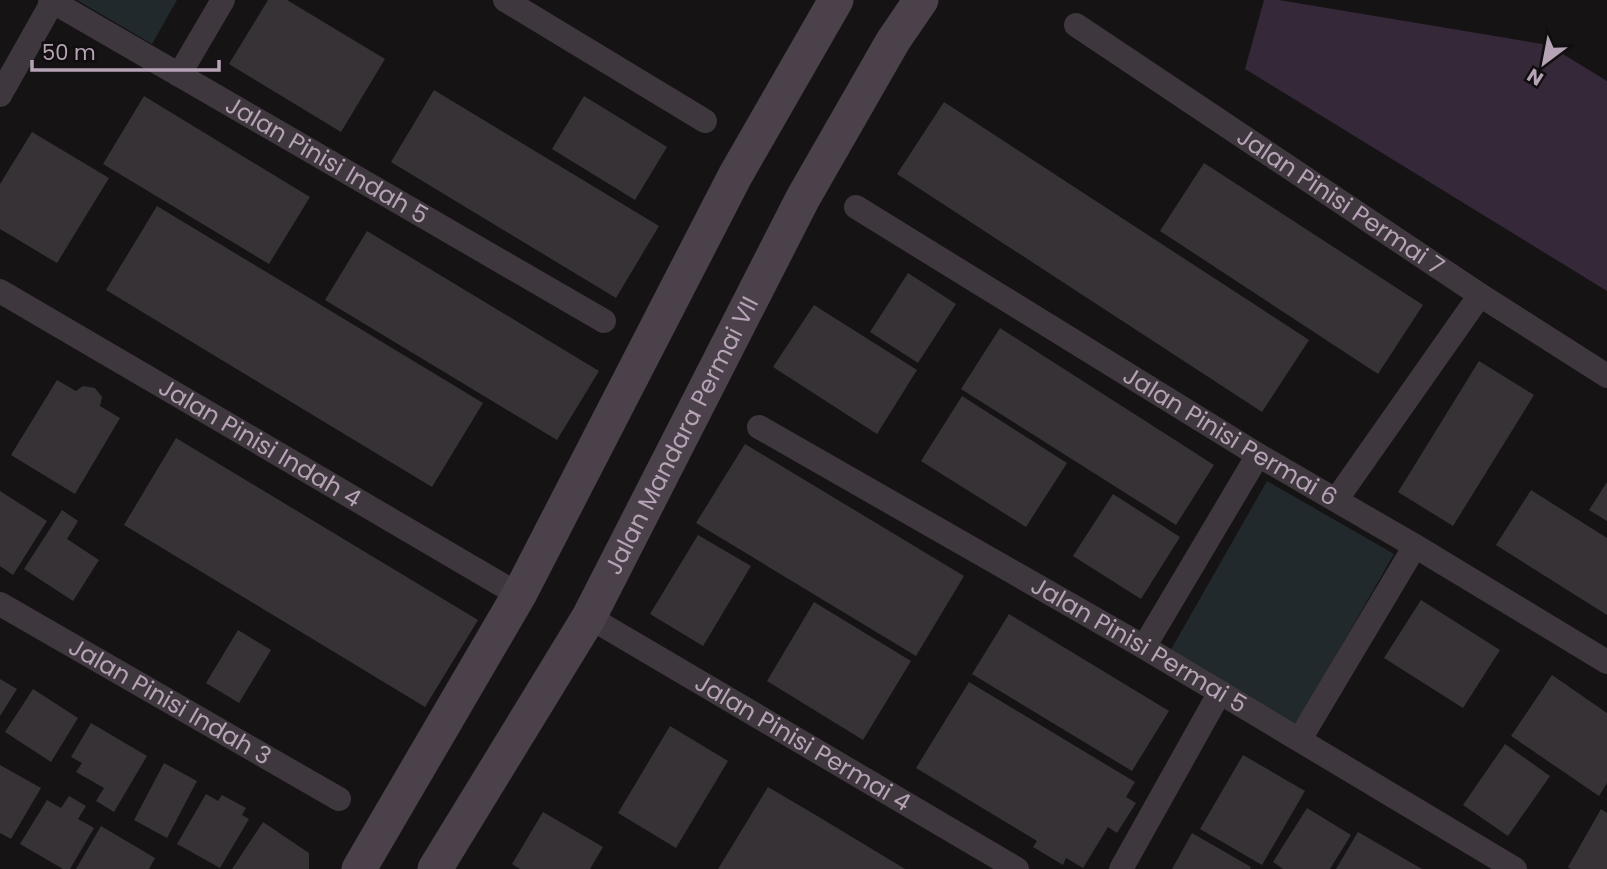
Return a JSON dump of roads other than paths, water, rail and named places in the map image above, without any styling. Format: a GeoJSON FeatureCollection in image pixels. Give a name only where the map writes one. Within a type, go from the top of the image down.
{"type":"FeatureCollection","features":[{"type":"Feature","properties":{"kind":"main road"},"geometry":{"type":"LineString","coordinates":[[359,869],[519,595],[735,177],[836,0]]}},
{"type":"Feature","properties":{"kind":"main road","name":"Jalan Mandara Permai VII"},"geometry":{"type":"LineString","coordinates":[[435,869],[589,617],[803,198],[893,41],[921,0]]}},
{"type":"Feature","properties":{"kind":"street"},"geometry":{"type":"LineString","coordinates":[[179,75],[223,0]]}},
{"type":"Feature","properties":{"kind":"street"},"geometry":{"type":"LineString","coordinates":[[505,0],[705,121]]}},
{"type":"Feature","properties":{"kind":"street"},"geometry":{"type":"LineString","coordinates":[[0,95],[52,1]]}},
{"type":"Feature","properties":{"kind":"street","name":"Jalan Pinisi Indah 5"},"geometry":{"type":"LineString","coordinates":[[52,1],[604,321]]}},
{"type":"Feature","properties":{"kind":"street","name":"Jalan Pinisi Permai 7"},"geometry":{"type":"LineString","coordinates":[[1076,25],[1480,295],[1607,376]]}},
{"type":"Feature","properties":{"kind":"street","name":"Jalan Pinisi Permai 6"},"geometry":{"type":"LineString","coordinates":[[856,207],[1258,455],[1607,662]]}},
{"type":"Feature","properties":{"kind":"street","name":"Jalan Pinisi Indah 4"},"geometry":{"type":"LineString","coordinates":[[0,291],[519,595]]}},
{"type":"Feature","properties":{"kind":"street"},"geometry":{"type":"LineString","coordinates":[[1336,500],[1480,295]]}},
{"type":"Feature","properties":{"kind":"street","name":"Jalan Pinisi Permai 5"},"geometry":{"type":"LineString","coordinates":[[759,427],[1144,647],[1515,869]]}},
{"type":"Feature","properties":{"kind":"street"},"geometry":{"type":"LineString","coordinates":[[1144,647],[1258,455]]}},
{"type":"Feature","properties":{"kind":"street"},"geometry":{"type":"LineString","coordinates":[[1300,739],[1415,546]]}},
{"type":"Feature","properties":{"kind":"street","name":"Jalan Pinisi Indah 3"},"geometry":{"type":"LineString","coordinates":[[0,604],[339,799]]}},
{"type":"Feature","properties":{"kind":"street","name":"Jalan Pinisi Permai 4"},"geometry":{"type":"LineString","coordinates":[[589,617],[1017,869]]}},
{"type":"Feature","properties":{"kind":"street"},"geometry":{"type":"LineString","coordinates":[[1121,869],[1220,692]]}}]}
